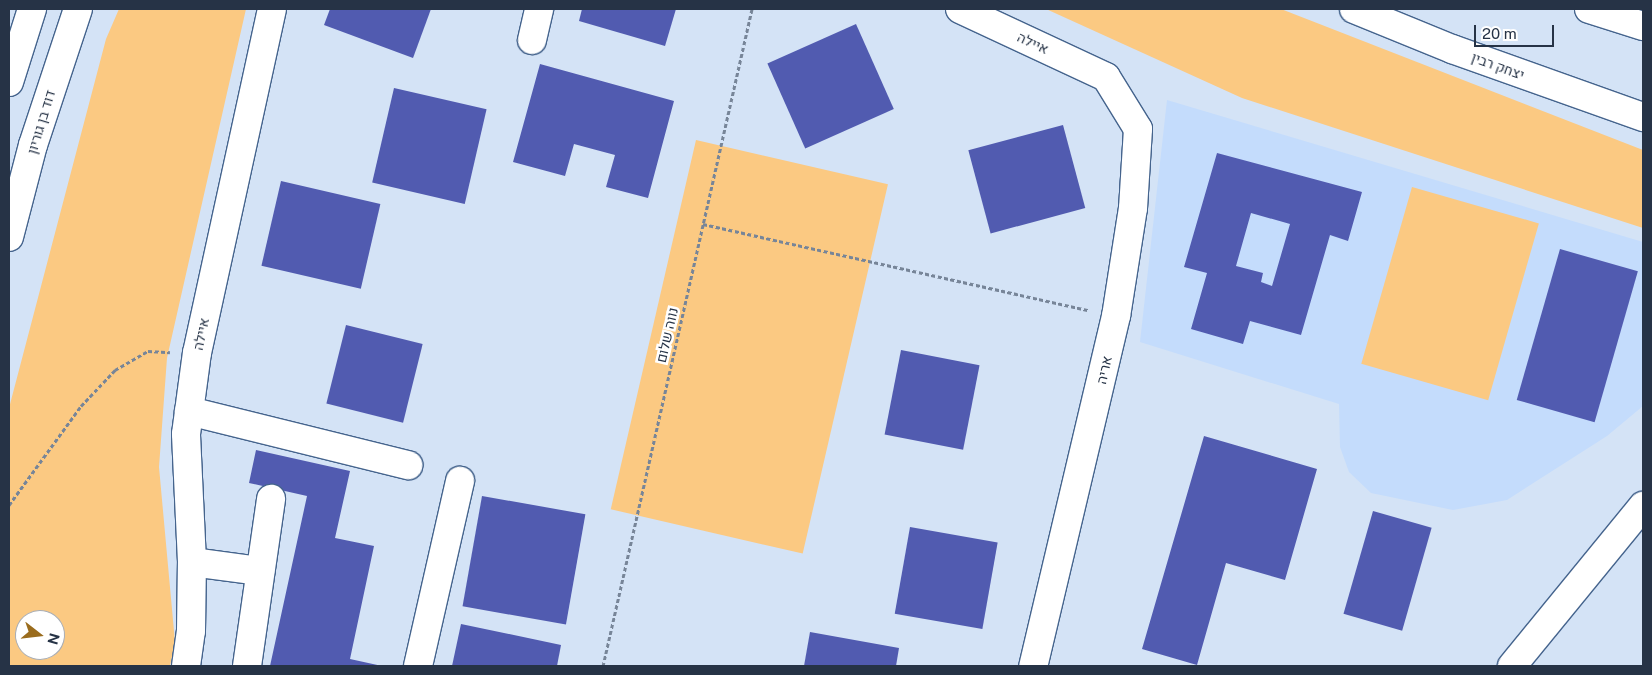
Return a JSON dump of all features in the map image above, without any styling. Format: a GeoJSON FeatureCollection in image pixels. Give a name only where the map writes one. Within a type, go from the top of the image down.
{"type":"FeatureCollection","features":[{"type":"Feature","properties":{"kind":"street"},"geometry":{"type":"LineString","coordinates":[[9,82],[32,9]]}},
{"type":"Feature","properties":{"kind":"street","name":"דוד בן גוריון"},"geometry":{"type":"LineString","coordinates":[[9,237],[33,145],[78,9]]}},
{"type":"Feature","properties":{"kind":"street","name":"איילה"},"geometry":{"type":"LineString","coordinates":[[186,666],[191,631],[192,562],[186,434],[189,411],[197,353],[272,9]]}},
{"type":"Feature","properties":{"kind":"street"},"geometry":{"type":"LineString","coordinates":[[532,40],[539,9]]}},
{"type":"Feature","properties":{"kind":"street","name":"איילה"},"geometry":{"type":"LineString","coordinates":[[960,9],[1106,77]]}},
{"type":"Feature","properties":{"kind":"street","name":"יצחק רבין"},"geometry":{"type":"LineString","coordinates":[[1354,9],[1452,49],[1643,117]]}},
{"type":"Feature","properties":{"kind":"street"},"geometry":{"type":"LineString","coordinates":[[1590,9],[1643,26]]}},
{"type":"Feature","properties":{"kind":"street","name":"אריה"},"geometry":{"type":"LineString","coordinates":[[1034,666],[1116,316],[1133,208],[1138,130],[1106,77]]}},
{"type":"Feature","properties":{"kind":"street"},"geometry":{"type":"LineString","coordinates":[[189,411],[408,465]]}},
{"type":"Feature","properties":{"kind":"street"},"geometry":{"type":"LineString","coordinates":[[418,666],[460,481]]}},
{"type":"Feature","properties":{"kind":"street"},"geometry":{"type":"LineString","coordinates":[[247,666],[271,499]]}},
{"type":"Feature","properties":{"kind":"street"},"geometry":{"type":"LineString","coordinates":[[1512,666],[1643,506]]}},
{"type":"Feature","properties":{"kind":"street"},"geometry":{"type":"LineString","coordinates":[[192,562],[260,572]]}},
{"type":"Feature","properties":{"kind":"path","name":"נווה שלום"},"geometry":{"type":"LineString","coordinates":[[604,666],[752,9]]}},
{"type":"Feature","properties":{"kind":"path"},"geometry":{"type":"LineString","coordinates":[[703,224],[1116,316]]}},
{"type":"Feature","properties":{"kind":"path"},"geometry":{"type":"LineString","coordinates":[[9,505],[81,406],[115,370],[148,351],[197,353]]}},
{"type":"Feature","properties":{"kind":"shaded area"},"geometry":{"type":"Polygon","coordinates":[[[119,9],[246,9],[167,358],[159,467],[175,642],[170,666],[9,666],[9,408],[106,39],[119,9]]]}},
{"type":"Feature","properties":{"kind":"shaded area"},"geometry":{"type":"Polygon","coordinates":[[[1046,9],[1281,9],[1643,150],[1643,228],[1242,98],[1046,9]]]}},
{"type":"Feature","properties":{"kind":"shaded area"},"geometry":{"type":"Polygon","coordinates":[[[1167,100],[1643,242],[1643,406],[1607,436],[1507,500],[1453,510],[1371,493],[1349,472],[1340,447],[1339,404],[1140,342],[1167,100]]]}},
{"type":"Feature","properties":{"kind":"shaded area"},"geometry":{"type":"Polygon","coordinates":[[[696,140],[888,184],[803,554],[611,509],[696,140]]]}},
{"type":"Feature","properties":{"kind":"shaded area"},"geometry":{"type":"Polygon","coordinates":[[[1412,187],[1539,223],[1488,400],[1361,364],[1412,187]]]}},
{"type":"Feature","properties":{"kind":"building"},"geometry":{"type":"Polygon","coordinates":[[[330,9],[431,9],[413,58],[324,25],[330,9]]]}},
{"type":"Feature","properties":{"kind":"building"},"geometry":{"type":"Polygon","coordinates":[[[582,9],[676,9],[665,46],[579,21],[582,9]]]}},
{"type":"Feature","properties":{"kind":"building"},"geometry":{"type":"Polygon","coordinates":[[[856,24],[894,109],[805,148],[767,63],[856,24]]]}},
{"type":"Feature","properties":{"kind":"building"},"geometry":{"type":"Polygon","coordinates":[[[540,64],[674,101],[648,198],[606,187],[615,155],[574,144],[565,176],[513,162],[540,64]]]}},
{"type":"Feature","properties":{"kind":"building"},"geometry":{"type":"Polygon","coordinates":[[[394,88],[487,109],[465,204],[372,183],[394,88]]]}},
{"type":"Feature","properties":{"kind":"building"},"geometry":{"type":"Polygon","coordinates":[[[1063,125],[1085,208],[991,233],[968,150],[1063,125]]]}},
{"type":"Feature","properties":{"kind":"building"},"geometry":{"type":"Polygon","coordinates":[[[1217,153],[1362,192],[1348,241],[1330,235],[1301,335],[1250,321],[1243,344],[1191,329],[1207,273],[1184,267],[1217,153]],[[1251,213],[1236,266],[1263,273],[1261,282],[1272,286],[1290,224],[1251,213]]]}},
{"type":"Feature","properties":{"kind":"building"},"geometry":{"type":"Polygon","coordinates":[[[281,181],[380,204],[361,289],[261,266],[281,181]]]}},
{"type":"Feature","properties":{"kind":"building"},"geometry":{"type":"Polygon","coordinates":[[[1560,249],[1638,271],[1595,422],[1517,400],[1560,249]]]}},
{"type":"Feature","properties":{"kind":"building"},"geometry":{"type":"Polygon","coordinates":[[[346,325],[423,344],[403,423],[326,404],[346,325]]]}},
{"type":"Feature","properties":{"kind":"building"},"geometry":{"type":"Polygon","coordinates":[[[901,350],[980,365],[963,450],[885,434],[901,350]]]}},
{"type":"Feature","properties":{"kind":"building"},"geometry":{"type":"Polygon","coordinates":[[[1204,436],[1317,469],[1285,580],[1226,563],[1197,665],[1142,649],[1204,436]]]}},
{"type":"Feature","properties":{"kind":"building"},"geometry":{"type":"Polygon","coordinates":[[[256,450],[350,471],[335,538],[374,546],[350,659],[382,666],[270,666],[307,496],[249,483],[256,450]]]}},
{"type":"Feature","properties":{"kind":"building"},"geometry":{"type":"Polygon","coordinates":[[[482,496],[585,514],[566,625],[463,606],[482,496]]]}},
{"type":"Feature","properties":{"kind":"building"},"geometry":{"type":"Polygon","coordinates":[[[1373,511],[1432,528],[1402,631],[1344,614],[1373,511]]]}},
{"type":"Feature","properties":{"kind":"building"},"geometry":{"type":"Polygon","coordinates":[[[910,527],[998,542],[982,629],[895,614],[910,527]]]}},
{"type":"Feature","properties":{"kind":"building"},"geometry":{"type":"Polygon","coordinates":[[[461,624],[561,645],[557,666],[452,666],[461,624]]]}},
{"type":"Feature","properties":{"kind":"building"},"geometry":{"type":"Polygon","coordinates":[[[810,632],[899,648],[896,666],[804,666],[810,632]]]}}]}
